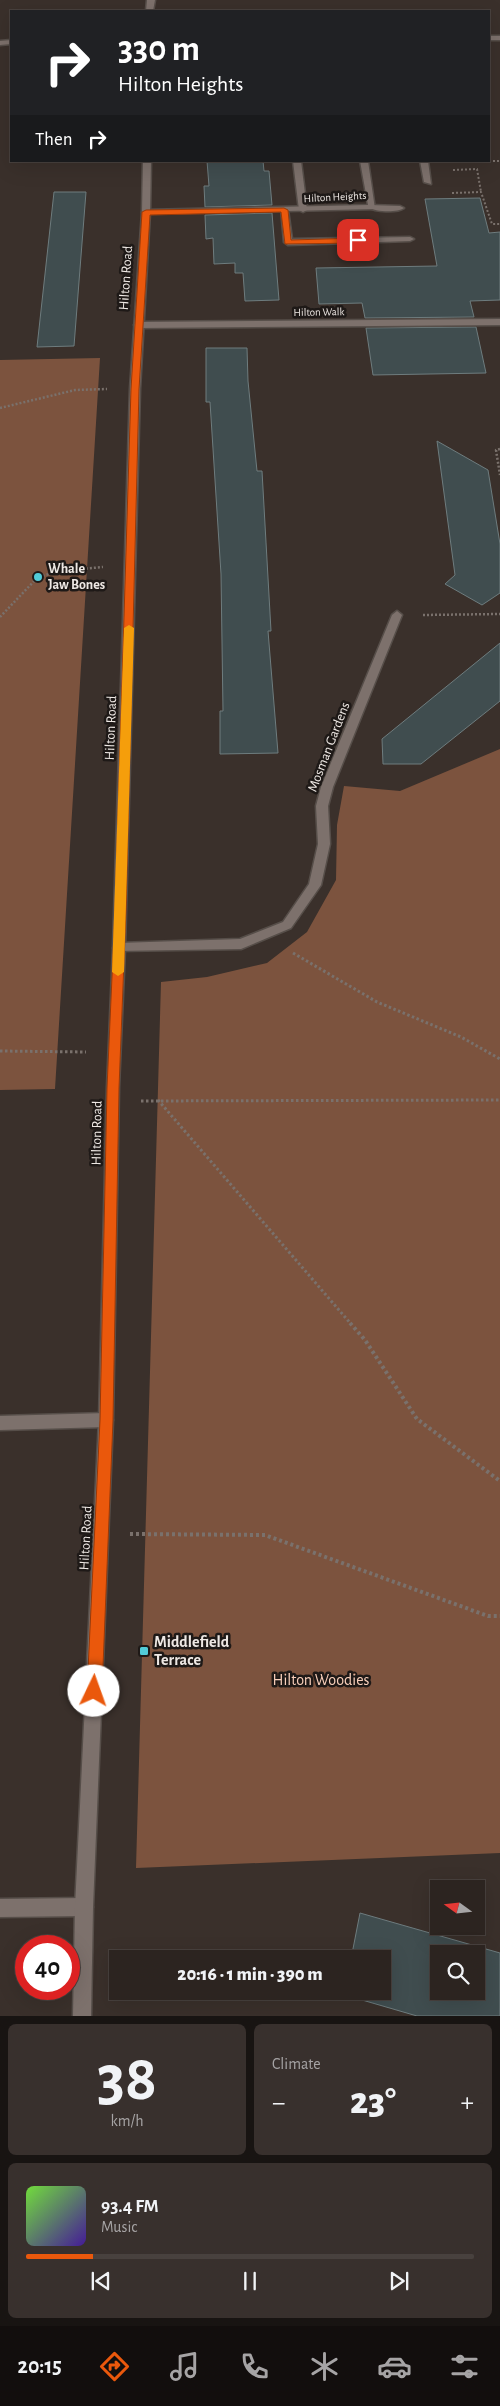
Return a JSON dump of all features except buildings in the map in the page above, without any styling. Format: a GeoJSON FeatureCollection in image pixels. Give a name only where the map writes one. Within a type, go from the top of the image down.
{"type":"FeatureCollection","features":[{"type":"Feature","properties":{"kind":"street","name":"Hilton Road"},"geometry":{"type":"LineString","coordinates":[[82,2016],[84,1907],[106,1420],[114,1052],[119,948],[135,389],[146,212],[147,162]]}},
{"type":"Feature","properties":{"kind":"street"},"geometry":{"type":"LineString","coordinates":[[297,162],[303,210]]}},
{"type":"Feature","properties":{"kind":"street","name":"Hilton Heights"},"geometry":{"type":"LineString","coordinates":[[146,212],[372,207],[364,162]]}},
{"type":"Feature","properties":{"kind":"street"},"geometry":{"type":"LineString","coordinates":[[424,162],[428,182]]}},
{"type":"Feature","properties":{"kind":"street"},"geometry":{"type":"LineString","coordinates":[[372,207],[400,208]]}},
{"type":"Feature","properties":{"kind":"street","name":"Hilton Heights"},"geometry":{"type":"LineString","coordinates":[[284,210],[288,242],[410,239]]}},
{"type":"Feature","properties":{"kind":"street","name":"Hilton Walk"},"geometry":{"type":"LineString","coordinates":[[138,325],[500,322]]}},
{"type":"Feature","properties":{"kind":"street","name":"Mosman Gardens"},"geometry":{"type":"LineString","coordinates":[[119,948],[241,944],[287,924],[315,885],[324,844],[322,806],[327,787],[397,615]]}},
{"type":"Feature","properties":{"kind":"street"},"geometry":{"type":"LineString","coordinates":[[0,1424],[106,1420]]}},
{"type":"Feature","properties":{"kind":"street"},"geometry":{"type":"LineString","coordinates":[[0,1908],[84,1907]]}},
{"type":"Feature","properties":{"kind":"path"},"geometry":{"type":"LineString","coordinates":[[426,170],[477,169],[481,192],[492,224],[500,224]]}},
{"type":"Feature","properties":{"kind":"path"},"geometry":{"type":"LineString","coordinates":[[446,193],[481,192]]}},
{"type":"Feature","properties":{"kind":"path"},"geometry":{"type":"LineString","coordinates":[[0,408],[75,390],[135,389]]}},
{"type":"Feature","properties":{"kind":"path"},"geometry":{"type":"LineString","coordinates":[[500,449],[496,450],[500,475]]}},
{"type":"Feature","properties":{"kind":"path"},"geometry":{"type":"LineString","coordinates":[[0,617],[38,578],[60,571],[86,568],[131,568]]}},
{"type":"Feature","properties":{"kind":"path"},"geometry":{"type":"LineString","coordinates":[[397,615],[500,614]]}},
{"type":"Feature","properties":{"kind":"path"},"geometry":{"type":"LineString","coordinates":[[262,935],[377,1002],[461,1038],[500,1059]]}},
{"type":"Feature","properties":{"kind":"path"},"geometry":{"type":"LineString","coordinates":[[0,1051],[114,1052]]}},
{"type":"Feature","properties":{"kind":"path"},"geometry":{"type":"LineString","coordinates":[[113,1102],[158,1100],[500,1100]]}},
{"type":"Feature","properties":{"kind":"path"},"geometry":{"type":"LineString","coordinates":[[158,1100],[366,1340],[417,1418],[500,1481]]}},
{"type":"Feature","properties":{"kind":"path"},"geometry":{"type":"LineString","coordinates":[[101,1533],[265,1535],[488,1616],[500,1616]]}},
{"type":"Feature","properties":{"kind":"green space"},"geometry":{"type":"Polygon","coordinates":[[[100,358],[55,1089],[0,1090],[0,360],[100,358]]]}},
{"type":"Feature","properties":{"kind":"green space","name":"Hilton Woodies"},"geometry":{"type":"Polygon","coordinates":[[[500,749],[500,1853],[136,1868],[161,982],[207,977],[267,963],[307,932],[336,880],[337,825],[344,786],[400,791],[500,749]]]}},
{"type":"Feature","properties":{"kind":"slow traffic"},"geometry":{"type":"LineString","coordinates":[[118,972],[129,628]]}},
{"type":"Feature","properties":{"kind":"place","name":"Whale Jaw Bones"},"geometry":{"type":"Point","coordinates":[38,577]}},
{"type":"Feature","properties":{"kind":"place","name":"Middlefield Terrace"},"geometry":{"type":"Point","coordinates":[144,1651]}},
{"type":"Feature","properties":{"kind":"route"},"geometry":{"type":"LineString","coordinates":[[94,1691],[106,1420],[113,1088],[131,568],[135,389],[146,212],[284,210],[288,242],[358,240]]}}]}
